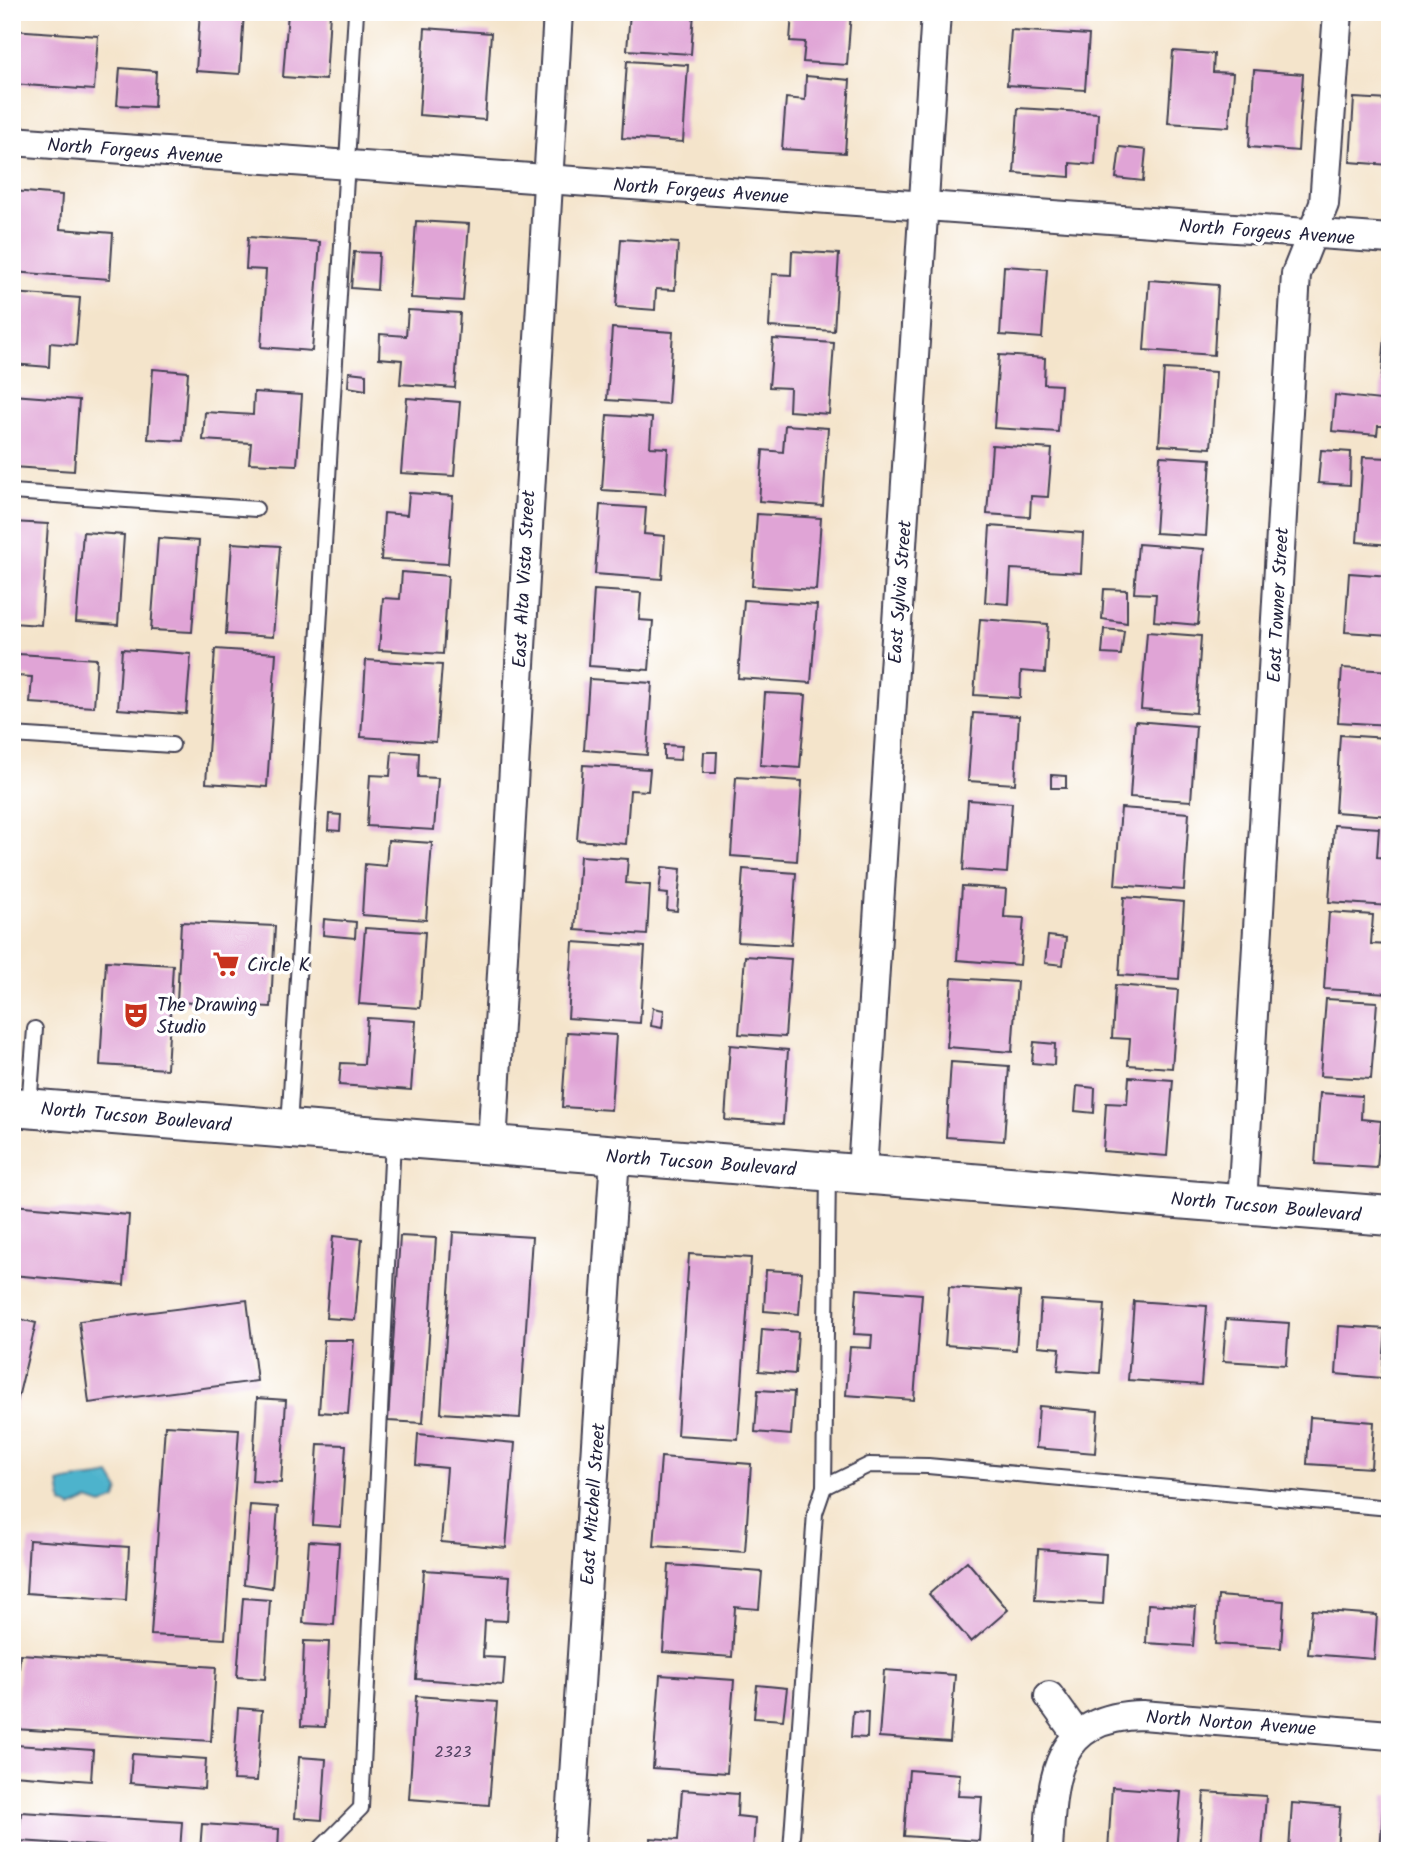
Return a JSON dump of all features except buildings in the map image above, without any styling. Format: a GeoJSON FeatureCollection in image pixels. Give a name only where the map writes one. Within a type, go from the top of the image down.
{"type":"FeatureCollection","features":[{"type":"Feature","properties":{"kind":"main road","name":"North Tucson Boulevard"},"geometry":{"type":"LineString","coordinates":[[21,1107],[615,1157],[845,1171],[1390,1216]]}},
{"type":"Feature","properties":{"kind":"street","name":"East Alta Vista Street"},"geometry":{"type":"LineString","coordinates":[[492,1145],[546,179],[558,12]]}},
{"type":"Feature","properties":{"kind":"street","name":"East Sylvia Street"},"geometry":{"type":"LineString","coordinates":[[845,1171],[924,206],[936,12]]}},
{"type":"Feature","properties":{"kind":"street","name":"East Towner Street"},"geometry":{"type":"LineString","coordinates":[[1242,1204],[1296,274],[1324,204],[1338,12]]}},
{"type":"Feature","properties":{"kind":"street","name":"North Forgeus Avenue"},"geometry":{"type":"LineString","coordinates":[[12,141],[1390,239]]}},
{"type":"Feature","properties":{"kind":"street","name":"East Mitchell Street"},"geometry":{"type":"LineString","coordinates":[[569,1851],[615,1157]]}},
{"type":"Feature","properties":{"kind":"street"},"geometry":{"type":"LineString","coordinates":[[1048,1851],[1054,1782],[1059,1761],[1077,1735],[1049,1696]]}},
{"type":"Feature","properties":{"kind":"street","name":"North Norton Avenue"},"geometry":{"type":"LineString","coordinates":[[1077,1735],[1104,1719],[1142,1715],[1390,1735]]}},
{"type":"Feature","properties":{"kind":"lane"},"geometry":{"type":"LineString","coordinates":[[289,1129],[356,12]]}},
{"type":"Feature","properties":{"kind":"lane"},"geometry":{"type":"LineString","coordinates":[[12,492],[256,509]]}},
{"type":"Feature","properties":{"kind":"lane"},"geometry":{"type":"LineString","coordinates":[[12,735],[172,745]]}},
{"type":"Feature","properties":{"kind":"lane"},"geometry":{"type":"LineString","coordinates":[[21,1107],[35,1028]]}},
{"type":"Feature","properties":{"kind":"lane"},"geometry":{"type":"LineString","coordinates":[[318,1851],[361,1808],[393,1137]]}},
{"type":"Feature","properties":{"kind":"lane"},"geometry":{"type":"LineString","coordinates":[[791,1851],[815,1513],[824,1487],[845,1171]]}},
{"type":"Feature","properties":{"kind":"lane"},"geometry":{"type":"LineString","coordinates":[[824,1487],[869,1465],[928,1466],[1390,1508]]}},
{"type":"Feature","properties":{"kind":"water"},"geometry":{"type":"Polygon","coordinates":[[[110,1475],[119,1490],[116,1499],[102,1505],[88,1500],[71,1508],[62,1503],[59,1483],[110,1475]]]}},
{"type":"Feature","properties":{"kind":"place","name":"Circle K"},"geometry":{"type":"Point","coordinates":[226,964]}},
{"type":"Feature","properties":{"kind":"place","name":"The Drawing Studio"},"geometry":{"type":"Point","coordinates":[136,1015]}}]}
